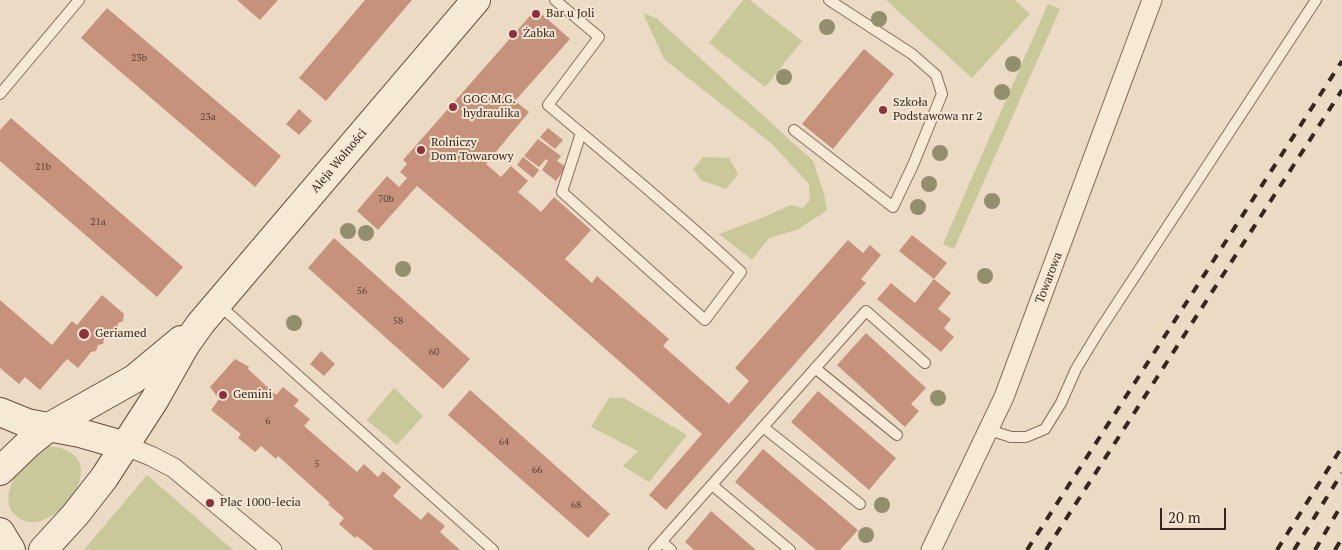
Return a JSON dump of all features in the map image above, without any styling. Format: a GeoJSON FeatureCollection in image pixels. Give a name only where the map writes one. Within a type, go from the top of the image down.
{"type":"FeatureCollection","features":[{"type":"Feature","properties":{"kind":"street","name":"Aleja Wolności"},"geometry":{"type":"LineString","coordinates":[[43,550],[75,515],[104,478],[155,399],[186,344],[209,313],[476,0]]}},
{"type":"Feature","properties":{"kind":"street","name":"Towarowa"},"geometry":{"type":"LineString","coordinates":[[931,550],[1004,397],[1152,0]]}},
{"type":"Feature","properties":{"kind":"street","name":"Aleja Wolności"},"geometry":{"type":"LineString","coordinates":[[0,471],[49,427],[134,379],[209,313]]}},
{"type":"Feature","properties":{"kind":"street"},"geometry":{"type":"LineString","coordinates":[[0,412],[26,422],[80,433],[126,446],[151,456],[174,468],[272,550]]}},
{"type":"Feature","properties":{"kind":"street"},"geometry":{"type":"LineString","coordinates":[[0,532],[11,550]]}},
{"type":"Feature","properties":{"kind":"lane"},"geometry":{"type":"LineString","coordinates":[[0,94],[78,0]]}},
{"type":"Feature","properties":{"kind":"lane"},"geometry":{"type":"LineString","coordinates":[[555,0],[599,37],[548,105],[688,222],[741,272],[705,320],[562,192],[581,133]]}},
{"type":"Feature","properties":{"kind":"lane"},"geometry":{"type":"LineString","coordinates":[[794,130],[893,206],[913,165],[942,94],[936,75],[912,54],[829,0]]}},
{"type":"Feature","properties":{"kind":"lane"},"geometry":{"type":"LineString","coordinates":[[989,430],[1011,437],[1026,437],[1045,429],[1076,369],[1099,331],[1316,0]]}},
{"type":"Feature","properties":{"kind":"lane"},"geometry":{"type":"LineString","coordinates":[[671,550],[658,546],[866,311],[925,363]]}},
{"type":"Feature","properties":{"kind":"lane"},"geometry":{"type":"LineString","coordinates":[[209,313],[493,550]]}},
{"type":"Feature","properties":{"kind":"lane"},"geometry":{"type":"LineString","coordinates":[[815,368],[896,435]]}},
{"type":"Feature","properties":{"kind":"lane"},"geometry":{"type":"LineString","coordinates":[[763,426],[860,504]]}},
{"type":"Feature","properties":{"kind":"lane"},"geometry":{"type":"LineString","coordinates":[[712,485],[790,550]]}},
{"type":"Feature","properties":{"kind":"green space"},"geometry":{"type":"Polygon","coordinates":[[[743,0],[750,0],[802,41],[765,87],[709,43],[743,0]]]}},
{"type":"Feature","properties":{"kind":"green space"},"geometry":{"type":"Polygon","coordinates":[[[886,0],[1015,0],[1030,14],[972,78],[886,0]]]}},
{"type":"Feature","properties":{"kind":"green space"},"geometry":{"type":"Polygon","coordinates":[[[1048,4],[1060,9],[954,249],[943,244],[1048,4]]]}},
{"type":"Feature","properties":{"kind":"green space"},"geometry":{"type":"Polygon","coordinates":[[[643,13],[656,18],[813,161],[824,194],[827,210],[799,229],[769,238],[752,260],[719,234],[791,205],[803,208],[810,200],[809,184],[771,143],[664,59],[643,13]]]}},
{"type":"Feature","properties":{"kind":"green space"},"geometry":{"type":"Polygon","coordinates":[[[703,157],[729,158],[738,174],[726,189],[701,180],[693,169],[703,157]]]}},
{"type":"Feature","properties":{"kind":"green space"},"geometry":{"type":"Polygon","coordinates":[[[394,388],[423,416],[397,445],[367,420],[394,388]]]}},
{"type":"Feature","properties":{"kind":"green space"},"geometry":{"type":"Polygon","coordinates":[[[609,398],[624,398],[687,435],[649,482],[623,466],[638,451],[591,427],[609,398]]]}},
{"type":"Feature","properties":{"kind":"green space"},"geometry":{"type":"Polygon","coordinates":[[[47,446],[67,451],[78,460],[81,473],[78,487],[57,512],[44,520],[30,522],[19,518],[11,510],[9,491],[17,472],[31,456],[47,446]]]}},
{"type":"Feature","properties":{"kind":"green space"},"geometry":{"type":"Polygon","coordinates":[[[147,475],[233,550],[84,550],[147,475]]]}},
{"type":"Feature","properties":{"kind":"building"},"geometry":{"type":"Polygon","coordinates":[[[237,0],[278,0],[260,20],[237,0]]]}},
{"type":"Feature","properties":{"kind":"building"},"geometry":{"type":"Polygon","coordinates":[[[365,0],[412,0],[326,101],[299,78],[365,0]]]}},
{"type":"Feature","properties":{"kind":"building"},"geometry":{"type":"Polygon","coordinates":[[[107,8],[281,156],[255,187],[81,38],[107,8]]]}},
{"type":"Feature","properties":{"kind":"building"},"geometry":{"type":"Polygon","coordinates":[[[536,9],[570,39],[515,101],[529,112],[486,164],[501,177],[511,166],[528,181],[518,192],[541,212],[554,197],[591,230],[565,259],[592,283],[597,276],[669,339],[663,346],[729,404],[749,381],[735,368],[848,240],[863,253],[870,245],[881,255],[861,279],[866,283],[666,510],[649,495],[702,434],[417,186],[378,230],[357,211],[387,176],[399,187],[407,178],[400,172],[407,164],[403,160],[536,9]]]}},
{"type":"Feature","properties":{"kind":"building"},"geometry":{"type":"Polygon","coordinates":[[[864,49],[894,74],[833,149],[802,124],[864,49]]]}},
{"type":"Feature","properties":{"kind":"building"},"geometry":{"type":"Polygon","coordinates":[[[299,109],[312,121],[299,135],[286,124],[299,109]]]}},
{"type":"Feature","properties":{"kind":"building"},"geometry":{"type":"Polygon","coordinates":[[[11,118],[183,267],[157,297],[0,161],[0,130],[11,118]]]}},
{"type":"Feature","properties":{"kind":"building"},"geometry":{"type":"Polygon","coordinates":[[[548,128],[563,140],[555,149],[540,137],[548,128]]]}},
{"type":"Feature","properties":{"kind":"building"},"geometry":{"type":"Polygon","coordinates":[[[538,139],[561,156],[557,161],[566,167],[556,181],[542,170],[548,161],[546,159],[539,167],[524,156],[538,139]]]}},
{"type":"Feature","properties":{"kind":"building"},"geometry":{"type":"Polygon","coordinates":[[[523,157],[539,170],[533,178],[517,165],[523,157]]]}},
{"type":"Feature","properties":{"kind":"building"},"geometry":{"type":"Polygon","coordinates":[[[912,235],[947,263],[934,279],[899,251],[912,235]]]}},
{"type":"Feature","properties":{"kind":"building"},"geometry":{"type":"Polygon","coordinates":[[[334,238],[470,359],[443,389],[308,268],[334,238]]]}},
{"type":"Feature","properties":{"kind":"building"},"geometry":{"type":"Polygon","coordinates":[[[934,279],[951,293],[938,309],[951,319],[944,328],[954,337],[941,352],[877,299],[891,283],[915,303],[934,279]]]}},
{"type":"Feature","properties":{"kind":"building"},"geometry":{"type":"Polygon","coordinates":[[[102,295],[124,314],[123,321],[118,323],[117,329],[111,330],[104,339],[103,344],[98,345],[96,351],[91,352],[78,368],[67,359],[40,390],[25,377],[19,384],[0,368],[0,300],[52,345],[72,321],[77,325],[102,295]]]}},
{"type":"Feature","properties":{"kind":"building"},"geometry":{"type":"Polygon","coordinates":[[[866,333],[926,388],[911,404],[919,411],[905,427],[837,365],[866,333]]]}},
{"type":"Feature","properties":{"kind":"building"},"geometry":{"type":"Polygon","coordinates":[[[321,351],[335,364],[324,376],[310,364],[321,351]]]}},
{"type":"Feature","properties":{"kind":"building"},"geometry":{"type":"Polygon","coordinates":[[[235,359],[249,367],[248,369],[276,395],[283,387],[299,400],[294,406],[310,419],[304,426],[357,472],[364,464],[378,477],[383,471],[401,487],[393,496],[421,520],[428,512],[445,526],[440,532],[460,550],[374,550],[357,536],[355,538],[339,524],[344,518],[328,504],[330,503],[278,456],[276,459],[261,446],[255,452],[238,438],[241,434],[211,410],[219,399],[210,387],[235,359]]]}},
{"type":"Feature","properties":{"kind":"building"},"geometry":{"type":"Polygon","coordinates":[[[470,390],[610,514],[588,538],[448,415],[470,390]]]}},
{"type":"Feature","properties":{"kind":"building"},"geometry":{"type":"Polygon","coordinates":[[[818,391],[896,458],[869,490],[791,422],[818,391]]]}},
{"type":"Feature","properties":{"kind":"building"},"geometry":{"type":"Polygon","coordinates":[[[763,449],[858,530],[840,550],[816,550],[735,482],[763,449]]]}},
{"type":"Feature","properties":{"kind":"building"},"geometry":{"type":"Polygon","coordinates":[[[711,511],[756,550],[694,550],[685,542],[711,511]]]}},
{"type":"Feature","properties":{"kind":"railway"},"geometry":{"type":"LineString","coordinates":[[1027,550],[1342,61]]}},
{"type":"Feature","properties":{"kind":"railway"},"geometry":{"type":"LineString","coordinates":[[1046,550],[1342,90]]}},
{"type":"Feature","properties":{"kind":"railway"},"geometry":{"type":"LineString","coordinates":[[1277,550],[1342,447]]}},
{"type":"Feature","properties":{"kind":"railway"},"geometry":{"type":"LineString","coordinates":[[1294,550],[1342,473]]}},
{"type":"Feature","properties":{"kind":"railway"},"geometry":{"type":"LineString","coordinates":[[1315,550],[1342,504]]}},
{"type":"Feature","properties":{"kind":"railway"},"geometry":{"type":"LineString","coordinates":[[1335,550],[1342,538]]}},
{"type":"Feature","properties":{"kind":"place","name":"Bar u Joli"},"geometry":{"type":"Point","coordinates":[536,14]}},
{"type":"Feature","properties":{"kind":"place","name":"Żabka"},"geometry":{"type":"Point","coordinates":[513,34]}},
{"type":"Feature","properties":{"kind":"place","name":"GOC M.G. hydraulika"},"geometry":{"type":"Point","coordinates":[453,107]}},
{"type":"Feature","properties":{"kind":"place","name":"Szkoła Podstawowa nr 2"},"geometry":{"type":"Point","coordinates":[883,110]}},
{"type":"Feature","properties":{"kind":"place","name":"Rolniczy Dom Towarowy"},"geometry":{"type":"Point","coordinates":[421,150]}},
{"type":"Feature","properties":{"kind":"place","name":"Geriamed"},"geometry":{"type":"Point","coordinates":[84,334]}},
{"type":"Feature","properties":{"kind":"place","name":"Gemini"},"geometry":{"type":"Point","coordinates":[223,395]}},
{"type":"Feature","properties":{"kind":"place","name":"Plac 1000-lecia"},"geometry":{"type":"Point","coordinates":[210,503]}}]}
